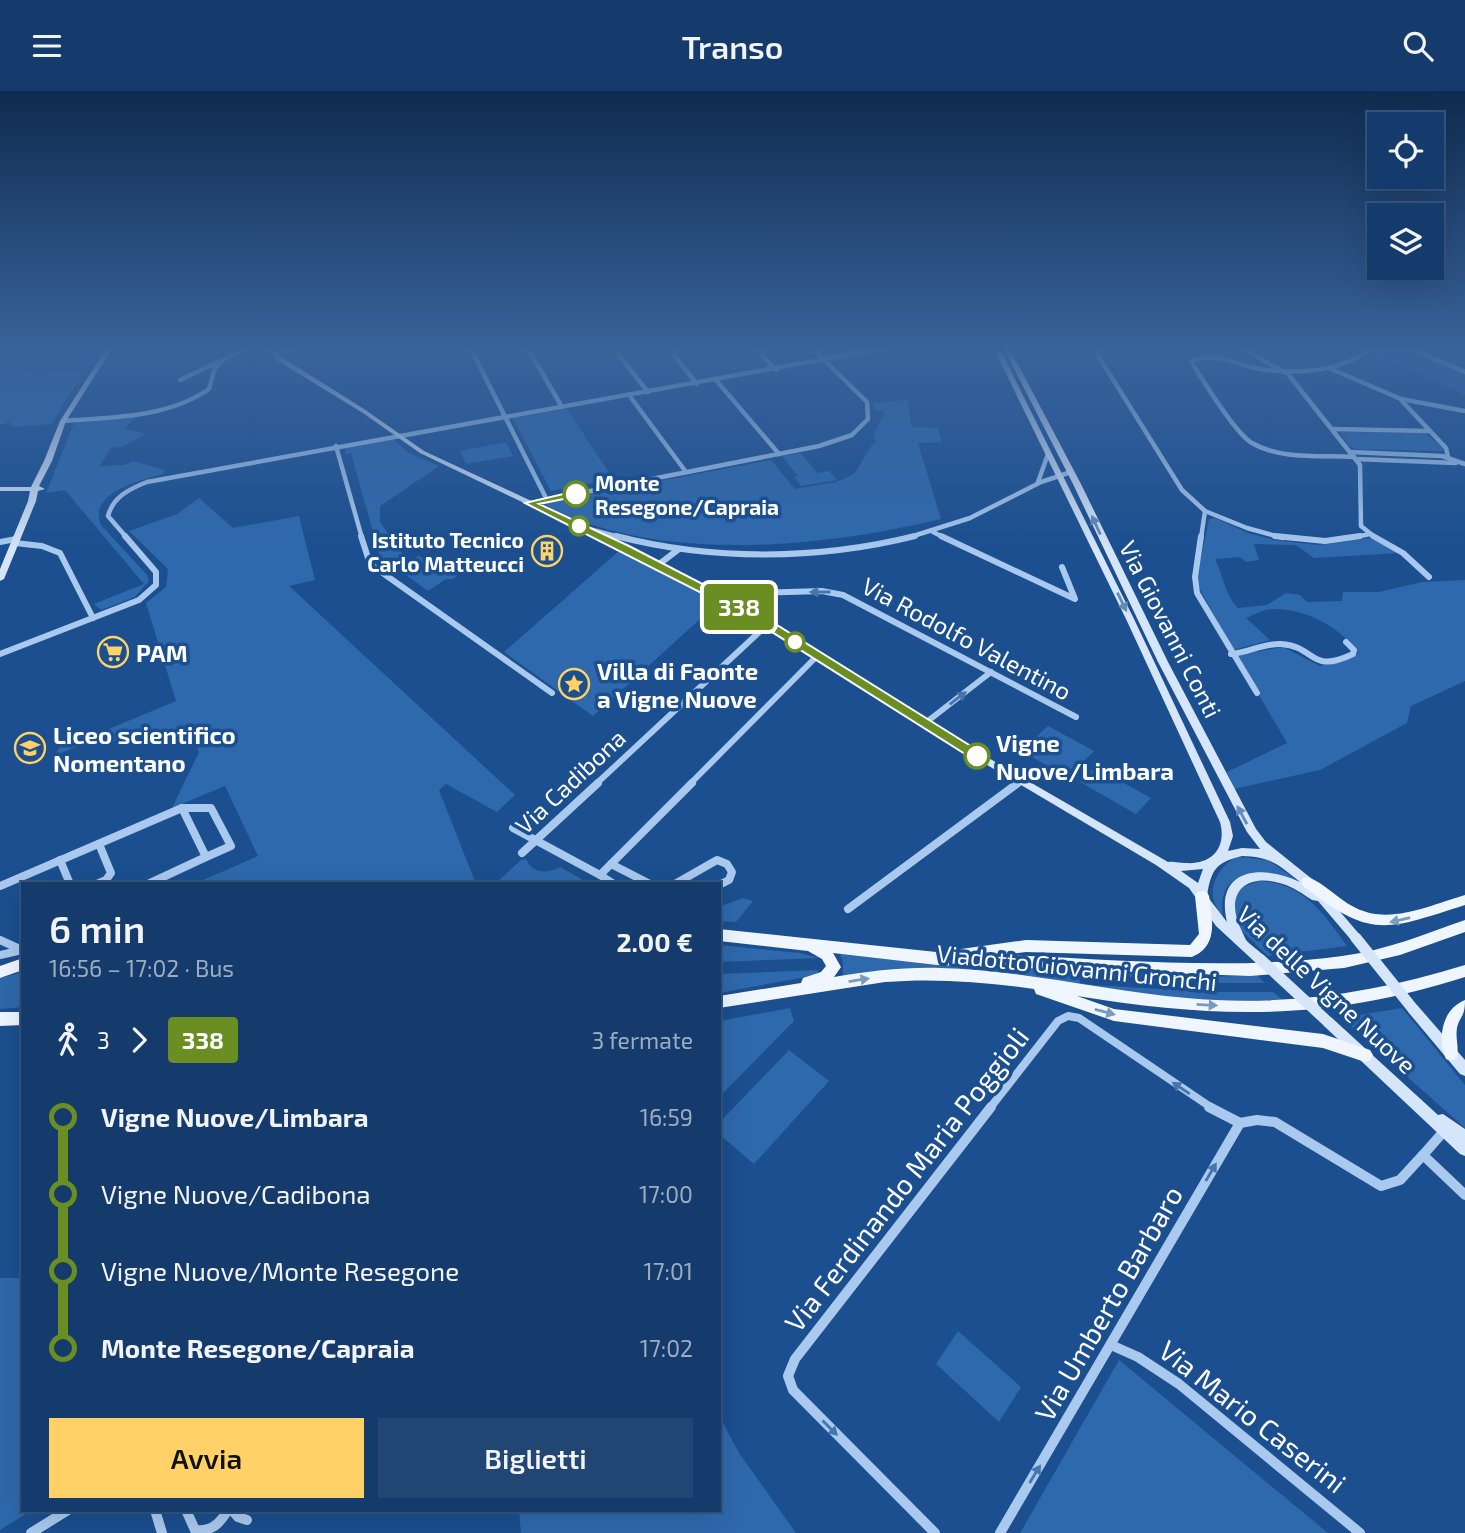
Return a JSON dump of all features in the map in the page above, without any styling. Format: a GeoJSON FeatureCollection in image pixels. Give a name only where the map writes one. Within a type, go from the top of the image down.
{"type":"FeatureCollection","features":[{"type":"Feature","properties":{"kind":"main road"},"geometry":{"type":"LineString","coordinates":[[0,579],[32,501],[47,477],[48,461],[66,416]]}},
{"type":"Feature","properties":{"kind":"main road","name":"Via delle Vigne Nuove"},"geometry":{"type":"LineString","coordinates":[[369,416],[433,459],[581,526],[768,624],[924,724],[1189,881],[1220,923],[1397,1083],[1465,1149]]}},
{"type":"Feature","properties":{"kind":"main road","name":"Via Giovanni Conti"},"geometry":{"type":"LineString","coordinates":[[1030,416],[1175,711],[1225,823],[1227,845],[1205,878],[1202,896]]}},
{"type":"Feature","properties":{"kind":"main road","name":"Via Giovanni Conti"},"geometry":{"type":"LineString","coordinates":[[1042,416],[1157,650],[1248,825],[1262,845],[1308,882],[1327,904]]}},
{"type":"Feature","properties":{"kind":"main road"},"geometry":{"type":"LineString","coordinates":[[0,489],[38,489]]}},
{"type":"Feature","properties":{"kind":"main road","name":"Via delle Vigne Nuove"},"geometry":{"type":"LineString","coordinates":[[1160,862],[1192,869],[1215,862],[1228,854],[1244,851],[1263,854],[1288,865]]}},
{"type":"Feature","properties":{"kind":"main road"},"geometry":{"type":"LineString","coordinates":[[1244,944],[1230,919],[1227,905],[1231,891],[1243,881],[1258,877],[1282,879],[1305,889],[1327,904]]}},
{"type":"Feature","properties":{"kind":"main road"},"geometry":{"type":"LineString","coordinates":[[1308,882],[1345,910],[1381,923],[1465,900]]}},
{"type":"Feature","properties":{"kind":"main road"},"geometry":{"type":"LineString","coordinates":[[937,959],[1026,946],[1192,951],[1204,943],[1206,935],[1202,896]]}},
{"type":"Feature","properties":{"kind":"main road","name":"Via delle Vigne Nuove"},"geometry":{"type":"LineString","coordinates":[[1327,904],[1465,1070]]}},
{"type":"Feature","properties":{"kind":"main road","name":"Viadotto Giovanni Gronchi"},"geometry":{"type":"LineString","coordinates":[[721,935],[937,959],[1208,970],[1312,966],[1386,953],[1465,926]]}},
{"type":"Feature","properties":{"kind":"main road"},"geometry":{"type":"LineString","coordinates":[[758,997],[826,977],[834,967],[830,957],[818,948],[764,938]]}},
{"type":"Feature","properties":{"kind":"main road"},"geometry":{"type":"LineString","coordinates":[[0,970],[21,957]]}},
{"type":"Feature","properties":{"kind":"main road","name":"Viadotto Giovanni Gronchi"},"geometry":{"type":"LineString","coordinates":[[721,1002],[898,975],[937,974],[1018,981],[1181,1004],[1269,1007],[1348,1001],[1392,992],[1465,971]]}},
{"type":"Feature","properties":{"kind":"main road"},"geometry":{"type":"LineString","coordinates":[[1018,981],[1114,1014],[1324,1041],[1365,1055]]}},
{"type":"Feature","properties":{"kind":"main road"},"geometry":{"type":"LineString","coordinates":[[1451,1054],[1449,1027],[1454,1016],[1465,1006]]}},
{"type":"Feature","properties":{"kind":"main road"},"geometry":{"type":"LineString","coordinates":[[0,1017],[21,1017]]}},
{"type":"Feature","properties":{"kind":"main road"},"geometry":{"type":"LineString","coordinates":[[1397,1083],[1465,1137]]}},
{"type":"Feature","properties":{"kind":"street"},"geometry":{"type":"LineString","coordinates":[[63,421],[106,416]]}},
{"type":"Feature","properties":{"kind":"street"},"geometry":{"type":"LineString","coordinates":[[0,654],[146,596],[158,581],[154,569],[109,519],[110,507],[120,495],[154,479],[510,416]]}},
{"type":"Feature","properties":{"kind":"street"},"geometry":{"type":"LineString","coordinates":[[645,416],[686,472]]}},
{"type":"Feature","properties":{"kind":"street"},"geometry":{"type":"LineString","coordinates":[[747,416],[779,454]]}},
{"type":"Feature","properties":{"kind":"street"},"geometry":{"type":"LineString","coordinates":[[530,503],[839,441],[852,435],[866,423],[867,416]]}},
{"type":"Feature","properties":{"kind":"street"},"geometry":{"type":"LineString","coordinates":[[1136,416],[1182,490],[1205,511],[1263,534],[1294,540],[1330,542],[1370,534]]}},
{"type":"Feature","properties":{"kind":"street"},"geometry":{"type":"LineString","coordinates":[[1229,416],[1251,443],[1283,453],[1465,465]]}},
{"type":"Feature","properties":{"kind":"street"},"geometry":{"type":"LineString","coordinates":[[1322,416],[1353,456],[1362,473],[1360,521],[1370,534],[1400,550],[1429,577]]}},
{"type":"Feature","properties":{"kind":"street"},"geometry":{"type":"LineString","coordinates":[[1416,416],[1446,447],[1448,457]]}},
{"type":"Feature","properties":{"kind":"street"},"geometry":{"type":"LineString","coordinates":[[506,417],[547,500]]}},
{"type":"Feature","properties":{"kind":"street"},"geometry":{"type":"LineString","coordinates":[[1332,429],[1429,431]]}},
{"type":"Feature","properties":{"kind":"street"},"geometry":{"type":"LineString","coordinates":[[336,446],[352,510],[370,564],[552,693]]}},
{"type":"Feature","properties":{"kind":"street"},"geometry":{"type":"LineString","coordinates":[[1353,456],[1364,453],[1436,455],[1465,465]]}},
{"type":"Feature","properties":{"kind":"street"},"geometry":{"type":"LineString","coordinates":[[1364,453],[1369,460]]}},
{"type":"Feature","properties":{"kind":"street"},"geometry":{"type":"LineString","coordinates":[[1037,482],[1048,454]]}},
{"type":"Feature","properties":{"kind":"street"},"geometry":{"type":"LineString","coordinates":[[1436,455],[1442,458],[1441,462]]}},
{"type":"Feature","properties":{"kind":"street"},"geometry":{"type":"LineString","coordinates":[[581,526],[634,542],[735,552],[823,550],[881,544],[932,532],[979,515],[1037,482],[1071,472]]}},
{"type":"Feature","properties":{"kind":"street"},"geometry":{"type":"LineString","coordinates":[[1205,511],[1195,588],[1231,654],[1257,693]]}},
{"type":"Feature","properties":{"kind":"street"},"geometry":{"type":"LineString","coordinates":[[932,532],[1075,599],[1062,567]]}},
{"type":"Feature","properties":{"kind":"street"},"geometry":{"type":"LineString","coordinates":[[0,542],[16,541],[60,553],[93,618]]}},
{"type":"Feature","properties":{"kind":"street"},"geometry":{"type":"LineString","coordinates":[[658,565],[680,548]]}},
{"type":"Feature","properties":{"kind":"street","name":"Via Rodolfo Valentino"},"geometry":{"type":"LineString","coordinates":[[715,594],[839,593],[1076,717]]}},
{"type":"Feature","properties":{"kind":"street","name":"Via Cadibona"},"geometry":{"type":"LineString","coordinates":[[522,853],[768,624]]}},
{"type":"Feature","properties":{"kind":"street"},"geometry":{"type":"LineString","coordinates":[[1231,654],[1282,644],[1319,663],[1329,664],[1353,654],[1354,650],[1346,642]]}},
{"type":"Feature","properties":{"kind":"street"},"geometry":{"type":"LineString","coordinates":[[600,874],[817,656]]}},
{"type":"Feature","properties":{"kind":"street"},"geometry":{"type":"LineString","coordinates":[[924,724],[991,672]]}},
{"type":"Feature","properties":{"kind":"street"},"geometry":{"type":"LineString","coordinates":[[848,909],[1020,781]]}},
{"type":"Feature","properties":{"kind":"street"},"geometry":{"type":"LineString","coordinates":[[182,808],[206,857]]}},
{"type":"Feature","properties":{"kind":"street"},"geometry":{"type":"LineString","coordinates":[[0,886],[182,808],[211,808],[230,846],[152,882]]}},
{"type":"Feature","properties":{"kind":"street"},"geometry":{"type":"LineString","coordinates":[[513,828],[611,882]]}},
{"type":"Feature","properties":{"kind":"street"},"geometry":{"type":"LineString","coordinates":[[99,844],[111,873],[102,882]]}},
{"type":"Feature","properties":{"kind":"street"},"geometry":{"type":"LineString","coordinates":[[61,860],[69,882]]}},
{"type":"Feature","properties":{"kind":"street"},"geometry":{"type":"LineString","coordinates":[[678,882],[717,860],[727,864],[732,872],[729,880],[721,884]]}},
{"type":"Feature","properties":{"kind":"street"},"geometry":{"type":"LineString","coordinates":[[611,864],[646,882]]}},
{"type":"Feature","properties":{"kind":"street"},"geometry":{"type":"LineString","coordinates":[[0,940],[21,955]]}},
{"type":"Feature","properties":{"kind":"street"},"geometry":{"type":"LineString","coordinates":[[0,955],[21,956]]}},
{"type":"Feature","properties":{"kind":"street","name":"Via Ferdinando Maria Poggioli"},"geometry":{"type":"LineString","coordinates":[[935,1533],[793,1389],[788,1376],[792,1363],[1058,1021],[1068,1016],[1079,1019],[1220,1114],[1240,1123]]}},
{"type":"Feature","properties":{"kind":"street"},"geometry":{"type":"LineString","coordinates":[[1240,1123],[1270,1121],[1381,1186],[1391,1186],[1400,1181],[1445,1130]]}},
{"type":"Feature","properties":{"kind":"street","name":"Via Umberto Barbaro"},"geometry":{"type":"LineString","coordinates":[[1000,1533],[1240,1123]]}},
{"type":"Feature","properties":{"kind":"street"},"geometry":{"type":"LineString","coordinates":[[1423,1155],[1465,1195]]}},
{"type":"Feature","properties":{"kind":"street","name":"Via Mario Caserini"},"geometry":{"type":"LineString","coordinates":[[1111,1345],[1138,1357],[1167,1376],[1360,1533]]}},
{"type":"Feature","properties":{"kind":"street"},"geometry":{"type":"LineString","coordinates":[[32,1533],[65,1512]]}},
{"type":"Feature","properties":{"kind":"street"},"geometry":{"type":"LineString","coordinates":[[156,1512],[162,1533]]}},
{"type":"Feature","properties":{"kind":"street"},"geometry":{"type":"LineString","coordinates":[[187,1512],[195,1531],[212,1529],[229,1512]]}},
{"type":"Feature","properties":{"kind":"street"},"geometry":{"type":"LineString","coordinates":[[232,1512],[247,1520]]}},
{"type":"Feature","properties":{"kind":"shaded area"},"geometry":{"type":"Polygon","coordinates":[[[0,416],[56,416],[51,424],[14,427],[9,422],[0,425],[0,416]]]}},
{"type":"Feature","properties":{"kind":"shaded area"},"geometry":{"type":"Polygon","coordinates":[[[572,416],[613,479],[551,491],[513,418],[572,416]]]}},
{"type":"Feature","properties":{"kind":"shaded area"},"geometry":{"type":"Polygon","coordinates":[[[883,416],[910,416],[912,427],[938,428],[942,442],[918,443],[941,519],[856,536],[767,545],[721,545],[634,536],[574,519],[545,503],[771,460],[795,489],[836,482],[854,474],[872,445],[876,443],[873,435],[883,416]]]}},
{"type":"Feature","properties":{"kind":"shaded area"},"geometry":{"type":"Polygon","coordinates":[[[137,417],[124,428],[146,434],[122,447],[111,448],[100,466],[124,465],[133,461],[165,470],[163,474],[130,484],[109,496],[102,504],[99,514],[101,525],[147,575],[149,581],[135,597],[101,610],[94,604],[144,584],[65,490],[46,493],[74,423],[137,417]]]}},
{"type":"Feature","properties":{"kind":"shaded area"},"geometry":{"type":"Polygon","coordinates":[[[1340,432],[1425,433],[1443,448],[1443,451],[1356,449],[1350,447],[1340,432]]]}},
{"type":"Feature","properties":{"kind":"shaded area"},"geometry":{"type":"Polygon","coordinates":[[[394,440],[409,453],[439,466],[380,506],[380,522],[407,560],[419,556],[459,574],[428,591],[391,564],[385,567],[374,558],[380,557],[351,453],[345,454],[346,448],[394,440]]]}},
{"type":"Feature","properties":{"kind":"shaded area"},"geometry":{"type":"Polygon","coordinates":[[[506,442],[513,456],[466,464],[460,451],[506,442]]]}},
{"type":"Feature","properties":{"kind":"shaded area"},"geometry":{"type":"Polygon","coordinates":[[[801,453],[817,473],[829,471],[837,480],[801,486],[794,477],[798,476],[782,456],[801,453]]]}},
{"type":"Feature","properties":{"kind":"shaded area"},"geometry":{"type":"Polygon","coordinates":[[[199,498],[233,528],[299,516],[315,580],[289,586],[515,795],[497,812],[446,784],[439,790],[475,882],[199,882],[258,856],[225,786],[172,808],[199,752],[195,743],[185,738],[88,742],[54,756],[64,740],[70,744],[85,739],[176,701],[146,603],[166,587],[168,569],[129,531],[177,514],[199,498]]]}},
{"type":"Feature","properties":{"kind":"shaded area"},"geometry":{"type":"Polygon","coordinates":[[[1215,518],[1248,533],[1275,540],[1318,545],[1369,538],[1400,553],[1314,558],[1296,545],[1254,544],[1259,560],[1246,562],[1240,557],[1215,559],[1227,591],[1238,608],[1267,605],[1286,593],[1300,595],[1307,602],[1342,601],[1343,592],[1379,592],[1422,582],[1465,580],[1465,681],[1411,706],[1407,723],[1320,770],[1234,789],[1227,772],[1287,743],[1236,656],[1283,647],[1320,666],[1351,658],[1358,653],[1331,627],[1309,615],[1284,609],[1262,611],[1246,618],[1270,640],[1233,650],[1196,582],[1209,519],[1215,518]]]}},
{"type":"Feature","properties":{"kind":"shaded area"},"geometry":{"type":"Polygon","coordinates":[[[619,551],[719,602],[593,716],[504,652],[619,551]]]}},
{"type":"Feature","properties":{"kind":"shaded area"},"geometry":{"type":"Polygon","coordinates":[[[1048,726],[1094,751],[1068,777],[1021,751],[1048,726]]]}},
{"type":"Feature","properties":{"kind":"shaded area"},"geometry":{"type":"Polygon","coordinates":[[[1095,767],[1151,798],[1136,814],[1080,782],[1095,767]]]}},
{"type":"Feature","properties":{"kind":"shaded area"},"geometry":{"type":"Polygon","coordinates":[[[1238,857],[1268,860],[1297,880],[1257,873],[1234,880],[1226,888],[1222,901],[1223,917],[1214,900],[1214,885],[1223,867],[1238,857]]]}},
{"type":"Feature","properties":{"kind":"shaded area"},"geometry":{"type":"Polygon","coordinates":[[[526,859],[532,868],[541,871],[560,867],[586,882],[497,882],[521,860],[526,859]]]}},
{"type":"Feature","properties":{"kind":"shaded area"},"geometry":{"type":"Polygon","coordinates":[[[1259,881],[1288,887],[1311,902],[1347,946],[1268,956],[1233,922],[1235,894],[1242,887],[1259,881]]]}},
{"type":"Feature","properties":{"kind":"shaded area"},"geometry":{"type":"Polygon","coordinates":[[[743,898],[753,901],[736,922],[721,921],[721,906],[743,898]]]}},
{"type":"Feature","properties":{"kind":"shaded area"},"geometry":{"type":"Polygon","coordinates":[[[721,945],[800,953],[819,958],[721,962],[721,945]]]}},
{"type":"Feature","properties":{"kind":"shaded area"},"geometry":{"type":"Polygon","coordinates":[[[839,952],[952,965],[1210,977],[1257,975],[1265,983],[1212,983],[1078,973],[1080,983],[1093,985],[1213,992],[1273,992],[1283,1000],[1230,1001],[1164,997],[1045,979],[843,977],[843,962],[839,952]]]}},
{"type":"Feature","properties":{"kind":"shaded area"},"geometry":{"type":"Polygon","coordinates":[[[818,970],[817,975],[721,993],[721,974],[818,970]]]}},
{"type":"Feature","properties":{"kind":"shaded area"},"geometry":{"type":"Polygon","coordinates":[[[21,973],[21,1007],[0,1009],[0,978],[21,973]]]}},
{"type":"Feature","properties":{"kind":"shaded area"},"geometry":{"type":"Polygon","coordinates":[[[790,1008],[794,1021],[721,1095],[721,1021],[790,1008]]]}},
{"type":"Feature","properties":{"kind":"shaded area"},"geometry":{"type":"Polygon","coordinates":[[[1402,1008],[1465,1085],[1465,1128],[1341,1018],[1402,1008]]]}},
{"type":"Feature","properties":{"kind":"shaded area"},"geometry":{"type":"Polygon","coordinates":[[[789,1050],[829,1081],[754,1164],[721,1136],[721,1121],[789,1050]]]}},
{"type":"Feature","properties":{"kind":"shaded area"},"geometry":{"type":"Polygon","coordinates":[[[0,1278],[21,1278],[21,1512],[29,1512],[0,1530],[0,1278]]]}},
{"type":"Feature","properties":{"kind":"shaded area"},"geometry":{"type":"Polygon","coordinates":[[[958,1331],[1021,1387],[999,1422],[936,1364],[958,1331]]]}},
{"type":"Feature","properties":{"kind":"shaded area"},"geometry":{"type":"Polygon","coordinates":[[[1119,1360],[1328,1533],[1020,1533],[1119,1360]]]}},
{"type":"Feature","properties":{"kind":"shaded area"},"geometry":{"type":"Polygon","coordinates":[[[721,1419],[739,1453],[796,1533],[521,1533],[519,1512],[721,1512],[721,1419]]]}},
{"type":"Feature","properties":{"kind":"bus line","name":"338"},"geometry":{"type":"LineString","coordinates":[[576,494],[530,503],[625,548],[749,613],[977,756]]}},
{"type":"Feature","properties":{"kind":"place","name":"Monte Resegone/Capraia"},"geometry":{"type":"Point","coordinates":[576,494]}},
{"type":"Feature","properties":{"kind":"place","name":"Istituto Tecnico Carlo Matteucci"},"geometry":{"type":"Point","coordinates":[547,551]}},
{"type":"Feature","properties":{"kind":"place","name":"PAM"},"geometry":{"type":"Point","coordinates":[113,652]}},
{"type":"Feature","properties":{"kind":"place","name":"Villa di Faonte a Vigne Nuove"},"geometry":{"type":"Point","coordinates":[574,684]}},
{"type":"Feature","properties":{"kind":"place","name":"Liceo scientifico Nomentano"},"geometry":{"type":"Point","coordinates":[30,748]}},
{"type":"Feature","properties":{"kind":"place","name":"Vigne Nuove/Limbara"},"geometry":{"type":"Point","coordinates":[977,756]}}]}
